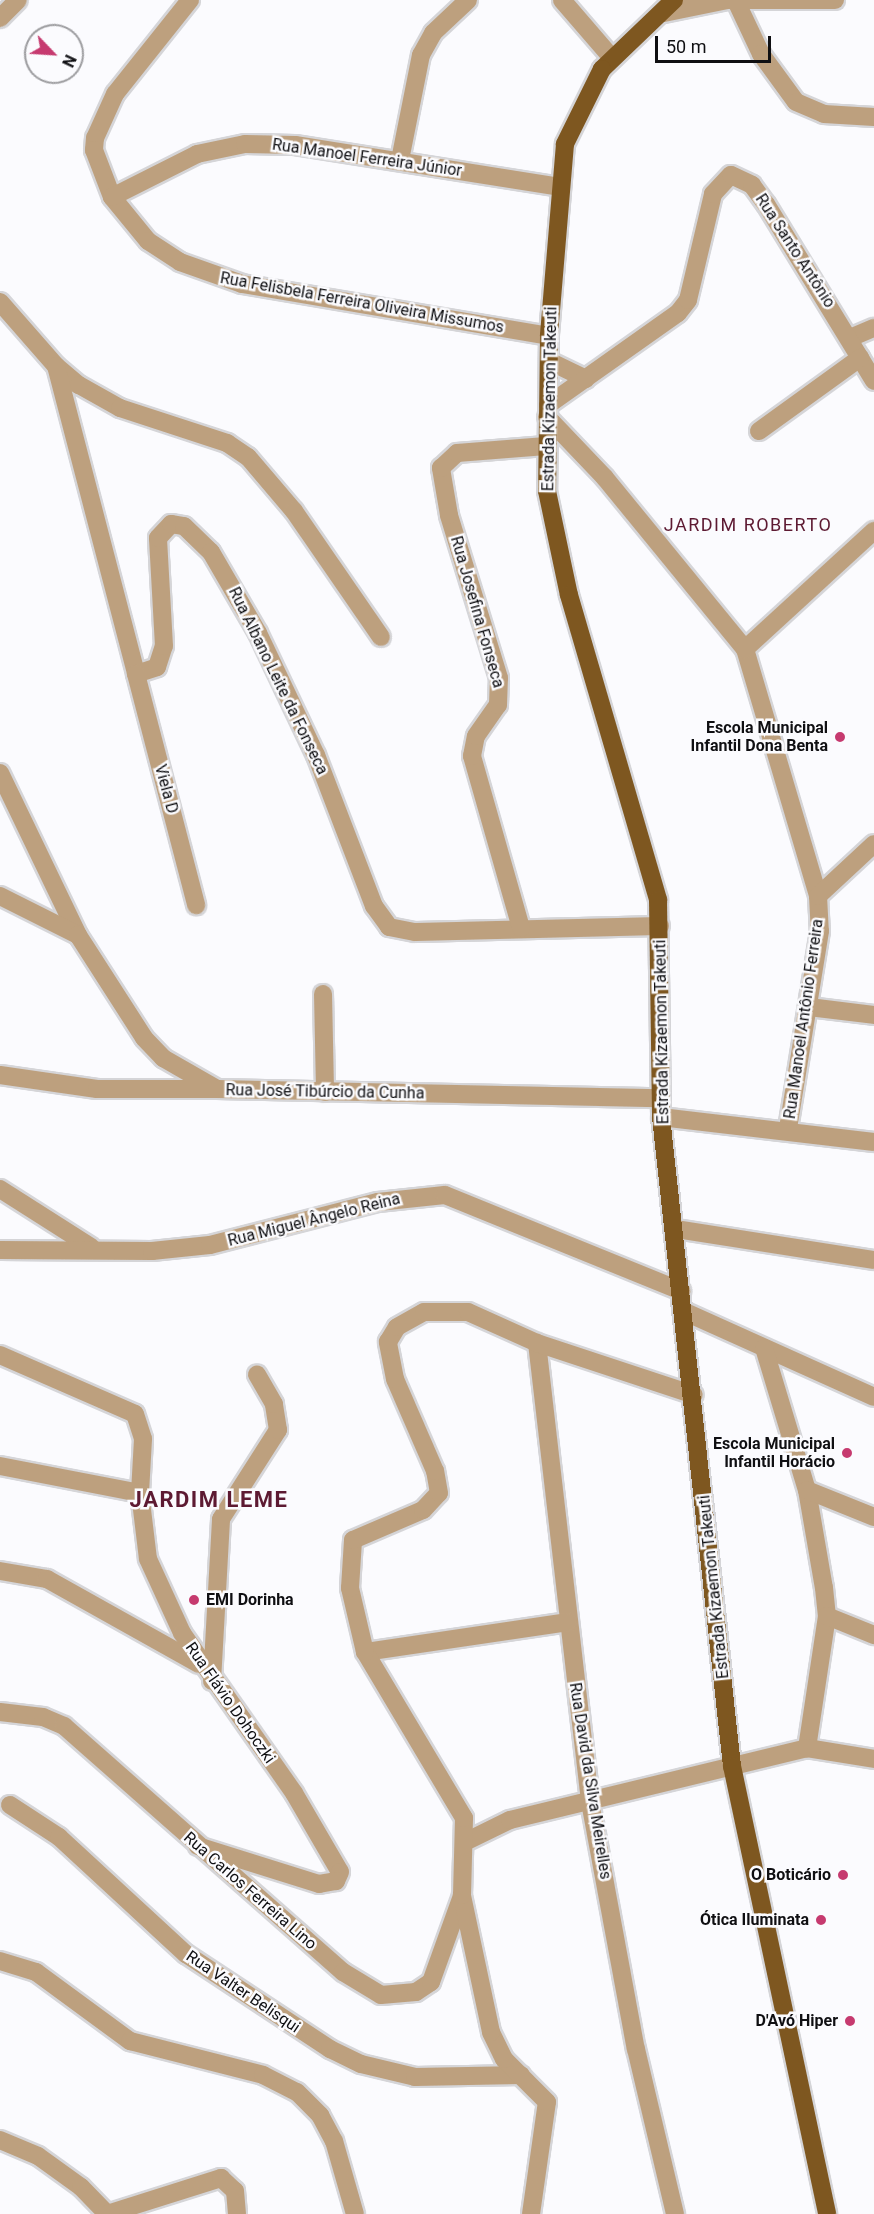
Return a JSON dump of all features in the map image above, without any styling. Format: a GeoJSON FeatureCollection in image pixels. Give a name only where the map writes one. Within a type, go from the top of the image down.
{"type":"FeatureCollection","features":[{"type":"Feature","properties":{"kind":"main road","name":"Estrada Kizaemon Takeuti"},"geometry":{"type":"LineString","coordinates":[[669,6],[612,58],[573,119],[560,187],[549,336],[546,446],[557,546],[654,875],[660,926],[661,1117],[676,1229],[682,1311],[694,1395],[732,1766],[827,2214]]}},
{"type":"Feature","properties":{"kind":"street"},"geometry":{"type":"LineString","coordinates":[[0,18],[18,0]]}},
{"type":"Feature","properties":{"kind":"street","name":"Rua Felisbela Ferreira Oliveira Missumos"},"geometry":{"type":"LineString","coordinates":[[190,0],[101,117],[94,150],[112,197],[148,241],[211,276],[549,336]]}},
{"type":"Feature","properties":{"kind":"street"},"geometry":{"type":"LineString","coordinates":[[400,160],[421,55],[433,33],[468,0]]}},
{"type":"Feature","properties":{"kind":"street"},"geometry":{"type":"LineString","coordinates":[[562,0],[612,58]]}},
{"type":"Feature","properties":{"kind":"street"},"geometry":{"type":"LineString","coordinates":[[669,6],[728,0],[835,0]]}},
{"type":"Feature","properties":{"kind":"street"},"geometry":{"type":"LineString","coordinates":[[736,1],[761,54],[796,102],[824,114],[874,117]]}},
{"type":"Feature","properties":{"kind":"street","name":"Rua Manoel Ferreira Júnior"},"geometry":{"type":"LineString","coordinates":[[112,197],[197,154],[244,144],[400,160],[560,187]]}},
{"type":"Feature","properties":{"kind":"street","name":"Rua Santo Antônio"},"geometry":{"type":"LineString","coordinates":[[548,411],[688,300],[713,194],[731,176],[752,185],[850,338],[874,381]]}},
{"type":"Feature","properties":{"kind":"street"},"geometry":{"type":"LineString","coordinates":[[0,302],[56,366],[120,408],[227,443],[248,457],[294,512],[381,637]]}},
{"type":"Feature","properties":{"kind":"street"},"geometry":{"type":"LineString","coordinates":[[850,338],[874,328]]}},
{"type":"Feature","properties":{"kind":"street"},"geometry":{"type":"LineString","coordinates":[[759,431],[860,358]]}},
{"type":"Feature","properties":{"kind":"street"},"geometry":{"type":"LineString","coordinates":[[549,361],[586,379]]}},
{"type":"Feature","properties":{"kind":"street"},"geometry":{"type":"LineString","coordinates":[[56,366],[136,674]]}},
{"type":"Feature","properties":{"kind":"street","name":"Rua Manoel Antônio Ferreira"},"geometry":{"type":"LineString","coordinates":[[548,411],[745,649],[818,896],[820,932],[788,1128]]}},
{"type":"Feature","properties":{"kind":"street","name":"Rua Josefina Fonseca"},"geometry":{"type":"LineString","coordinates":[[520,928],[472,756],[476,736],[498,705],[499,678],[449,514],[441,468],[457,453],[546,446]]}},
{"type":"Feature","properties":{"kind":"street","name":"Rua Albano Leite da Fonseca"},"geometry":{"type":"LineString","coordinates":[[136,674],[157,667],[164,645],[158,538],[171,524],[184,526],[211,552],[258,633],[316,755],[380,917],[398,932],[660,926]]}},
{"type":"Feature","properties":{"kind":"street"},"geometry":{"type":"LineString","coordinates":[[745,649],[874,531]]}},
{"type":"Feature","properties":{"kind":"street","name":"Viela D"},"geometry":{"type":"LineString","coordinates":[[136,674],[196,905]]}},
{"type":"Feature","properties":{"kind":"street","name":"Rua José Tibúrcio da Cunha"},"geometry":{"type":"LineString","coordinates":[[0,773],[78,935],[144,1038],[163,1058],[216,1089],[660,1098]]}},
{"type":"Feature","properties":{"kind":"street"},"geometry":{"type":"LineString","coordinates":[[818,896],[874,844]]}},
{"type":"Feature","properties":{"kind":"street"},"geometry":{"type":"LineString","coordinates":[[0,897],[78,935]]}},
{"type":"Feature","properties":{"kind":"street"},"geometry":{"type":"LineString","coordinates":[[323,994],[325,1092]]}},
{"type":"Feature","properties":{"kind":"street"},"geometry":{"type":"LineString","coordinates":[[809,1007],[874,1015]]}},
{"type":"Feature","properties":{"kind":"street"},"geometry":{"type":"LineString","coordinates":[[0,1075],[97,1089],[216,1089]]}},
{"type":"Feature","properties":{"kind":"street"},"geometry":{"type":"LineString","coordinates":[[661,1117],[788,1128],[874,1142]]}},
{"type":"Feature","properties":{"kind":"street"},"geometry":{"type":"LineString","coordinates":[[0,1189],[91,1247]]}},
{"type":"Feature","properties":{"kind":"street","name":"Rua Miguel Ângelo Reina"},"geometry":{"type":"LineString","coordinates":[[0,1250],[91,1247],[152,1251],[210,1245],[378,1202],[445,1195],[681,1291]]}},
{"type":"Feature","properties":{"kind":"street"},"geometry":{"type":"LineString","coordinates":[[676,1229],[874,1260]]}},
{"type":"Feature","properties":{"kind":"street"},"geometry":{"type":"LineString","coordinates":[[531,2214],[547,2102],[504,2059],[491,2032],[462,1895],[466,1841],[457,1798],[365,1652],[350,1588],[353,1540],[432,1504],[440,1484],[395,1379],[388,1353],[392,1333],[424,1312],[446,1310],[468,1312],[537,1343],[694,1395]]}},
{"type":"Feature","properties":{"kind":"street"},"geometry":{"type":"LineString","coordinates":[[682,1311],[874,1397]]}},
{"type":"Feature","properties":{"kind":"street","name":"Rua David da Silva Meirelles"},"geometry":{"type":"LineString","coordinates":[[537,1343],[590,1802],[636,2049],[675,2214]]}},
{"type":"Feature","properties":{"kind":"street"},"geometry":{"type":"LineString","coordinates":[[764,1348],[807,1490],[827,1616],[807,1748]]}},
{"type":"Feature","properties":{"kind":"street","name":"Rua Flávio Dohoczki"},"geometry":{"type":"LineString","coordinates":[[0,1355],[135,1414],[143,1439],[140,1493],[158,1588],[199,1664],[340,1866],[336,1881],[319,1884],[198,1846]]}},
{"type":"Feature","properties":{"kind":"street"},"geometry":{"type":"LineString","coordinates":[[212,1681],[221,1519],[278,1430],[274,1404],[258,1375]]}},
{"type":"Feature","properties":{"kind":"street"},"geometry":{"type":"LineString","coordinates":[[0,1466],[140,1493]]}},
{"type":"Feature","properties":{"kind":"street"},"geometry":{"type":"LineString","coordinates":[[807,1490],[874,1517]]}},
{"type":"Feature","properties":{"kind":"street"},"geometry":{"type":"LineString","coordinates":[[0,1571],[47,1579],[199,1664]]}},
{"type":"Feature","properties":{"kind":"street"},"geometry":{"type":"LineString","coordinates":[[827,1616],[874,1635]]}},
{"type":"Feature","properties":{"kind":"street"},"geometry":{"type":"LineString","coordinates":[[365,1652],[568,1622]]}},
{"type":"Feature","properties":{"kind":"street","name":"Rua Carlos Ferreira Lino"},"geometry":{"type":"LineString","coordinates":[[0,1712],[43,1717],[64,1726],[343,1972],[381,1995],[416,1992],[431,1982],[462,1895]]}},
{"type":"Feature","properties":{"kind":"street"},"geometry":{"type":"LineString","coordinates":[[466,1841],[510,1820],[807,1748],[874,1759]]}},
{"type":"Feature","properties":{"kind":"street","name":"Rua Valter Belisqui"},"geometry":{"type":"LineString","coordinates":[[10,1805],[59,1837],[186,1954],[330,2049],[361,2064],[416,2077],[458,2080],[521,2075]]}},
{"type":"Feature","properties":{"kind":"street"},"geometry":{"type":"LineString","coordinates":[[0,1961],[36,1972],[130,2041],[263,2074],[297,2092],[320,2115],[334,2141],[356,2214]]}},
{"type":"Feature","properties":{"kind":"street"},"geometry":{"type":"LineString","coordinates":[[0,2140],[38,2156],[81,2187],[107,2214],[221,2178],[235,2191],[237,2214]]}},
{"type":"Feature","properties":{"kind":"place","name":"Escola Municipal Infantil Dona Benta"},"geometry":{"type":"Point","coordinates":[840,737]}},
{"type":"Feature","properties":{"kind":"place","name":"Escola Municipal Infantil Horácio"},"geometry":{"type":"Point","coordinates":[847,1453]}},
{"type":"Feature","properties":{"kind":"place","name":"EMI Dorinha"},"geometry":{"type":"Point","coordinates":[194,1600]}},
{"type":"Feature","properties":{"kind":"place","name":"O Boticário"},"geometry":{"type":"Point","coordinates":[843,1875]}},
{"type":"Feature","properties":{"kind":"place","name":"Ótica Iluminata"},"geometry":{"type":"Point","coordinates":[821,1920]}},
{"type":"Feature","properties":{"kind":"place","name":"D'Avó Hiper"},"geometry":{"type":"Point","coordinates":[850,2021]}},
{"type":"Feature","properties":{"kind":"district","name":"JARDIM ROBERTO"},"geometry":{"type":"Point","coordinates":[748,525]}},
{"type":"Feature","properties":{"kind":"district","name":"JARDIM LEME"},"geometry":{"type":"Point","coordinates":[209,1500]}}]}
